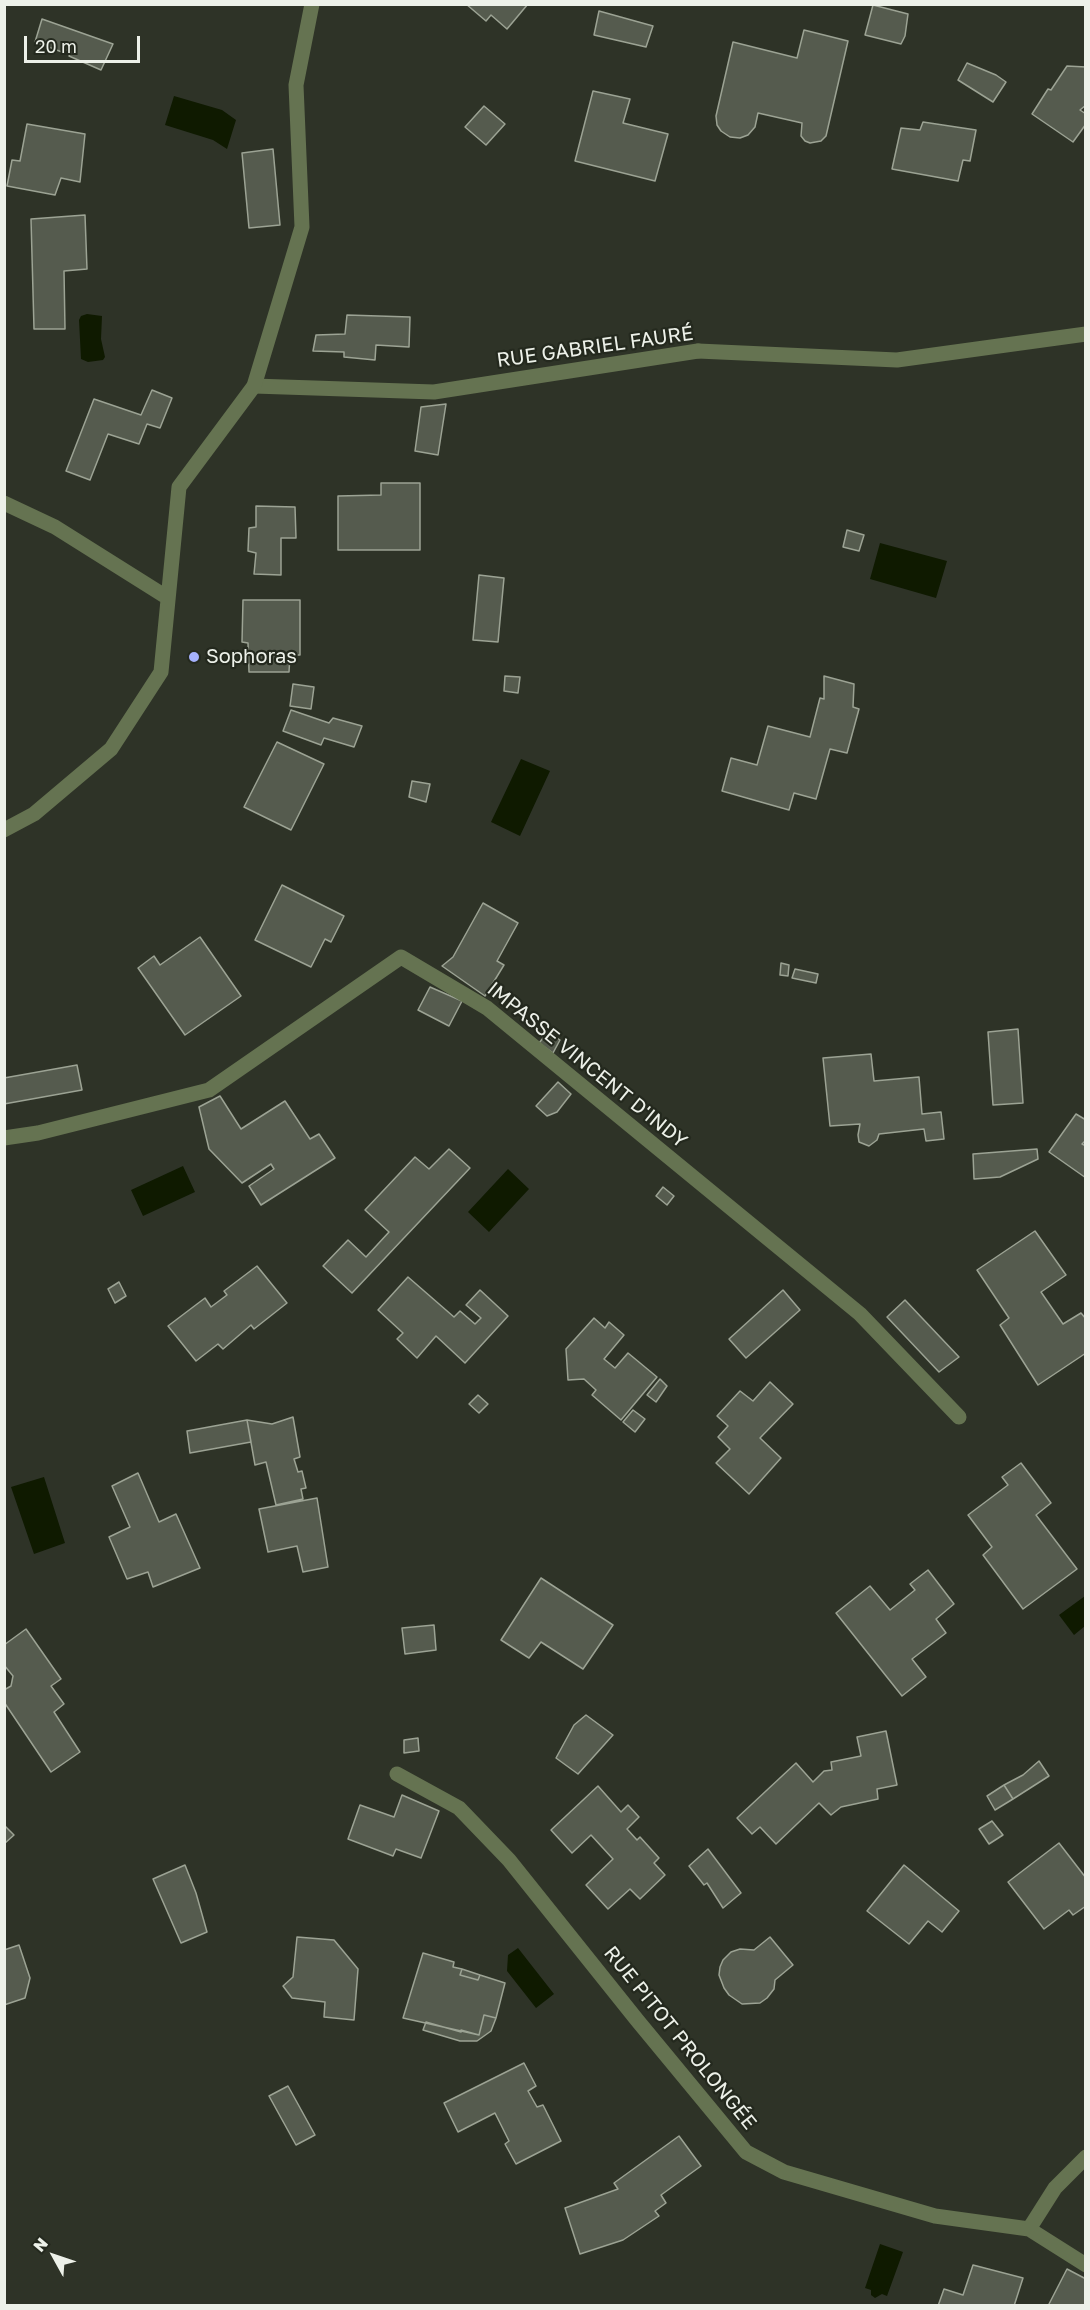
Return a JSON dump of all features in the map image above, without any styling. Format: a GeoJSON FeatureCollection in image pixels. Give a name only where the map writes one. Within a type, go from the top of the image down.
{"type":"FeatureCollection","features":[{"type":"Feature","properties":{"kind":"street"},"geometry":{"type":"LineString","coordinates":[[4,830],[34,814],[111,749],[161,672],[179,487],[254,386],[302,227],[296,85],[312,4]]}},
{"type":"Feature","properties":{"kind":"street","name":"RUE GABRIEL FAURÉ"},"geometry":{"type":"LineString","coordinates":[[254,386],[434,392],[698,351],[897,360],[1086,334]]}},
{"type":"Feature","properties":{"kind":"street"},"geometry":{"type":"LineString","coordinates":[[4,503],[55,527],[168,598]]}},
{"type":"Feature","properties":{"kind":"street","name":"IMPASSE VINCENT D'INDY"},"geometry":{"type":"LineString","coordinates":[[4,1138],[38,1133],[209,1090],[401,957],[488,1008],[860,1314],[959,1417]]}},
{"type":"Feature","properties":{"kind":"street","name":"RUE PITOT PROLONGÉE"},"geometry":{"type":"LineString","coordinates":[[397,1774],[459,1808],[509,1860],[746,2151],[784,2172],[935,2216],[1029,2229],[1086,2265]]}},
{"type":"Feature","properties":{"kind":"street"},"geometry":{"type":"LineString","coordinates":[[1029,2229],[1055,2188],[1086,2157]]}},
{"type":"Feature","properties":{"kind":"shaded area"},"geometry":{"type":"Polygon","coordinates":[[[174,96],[222,110],[236,120],[227,149],[213,140],[165,125],[174,96]]]}},
{"type":"Feature","properties":{"kind":"shaded area"},"geometry":{"type":"Polygon","coordinates":[[[87,314],[102,316],[101,339],[105,357],[103,360],[88,362],[81,359],[79,320],[81,316],[87,314]]]}},
{"type":"Feature","properties":{"kind":"shaded area"},"geometry":{"type":"Polygon","coordinates":[[[880,543],[947,561],[936,598],[870,579],[880,543]]]}},
{"type":"Feature","properties":{"kind":"shaded area"},"geometry":{"type":"Polygon","coordinates":[[[521,759],[550,771],[520,836],[491,822],[521,759]]]}},
{"type":"Feature","properties":{"kind":"shaded area"},"geometry":{"type":"Polygon","coordinates":[[[183,1166],[195,1192],[143,1216],[131,1190],[183,1166]]]}},
{"type":"Feature","properties":{"kind":"shaded area"},"geometry":{"type":"Polygon","coordinates":[[[508,1169],[529,1189],[489,1232],[468,1212],[508,1169]]]}},
{"type":"Feature","properties":{"kind":"shaded area"},"geometry":{"type":"Polygon","coordinates":[[[44,1477],[65,1543],[34,1554],[11,1487],[44,1477]]]}},
{"type":"Feature","properties":{"kind":"shaded area"},"geometry":{"type":"Polygon","coordinates":[[[1085,1596],[1085,1626],[1074,1635],[1059,1615],[1085,1596]]]}},
{"type":"Feature","properties":{"kind":"shaded area"},"geometry":{"type":"Polygon","coordinates":[[[518,1948],[554,1994],[536,2008],[507,1971],[508,1955],[518,1948]]]}},
{"type":"Feature","properties":{"kind":"shaded area"},"geometry":{"type":"Polygon","coordinates":[[[880,2244],[903,2252],[887,2296],[882,2294],[875,2298],[871,2295],[871,2290],[865,2288],[880,2244]]]}},
{"type":"Feature","properties":{"kind":"building"},"geometry":{"type":"Polygon","coordinates":[[[466,4],[528,4],[507,29],[491,15],[486,21],[466,4]]]}},
{"type":"Feature","properties":{"kind":"building"},"geometry":{"type":"Polygon","coordinates":[[[873,5],[908,14],[905,36],[901,44],[865,35],[873,5]]]}},
{"type":"Feature","properties":{"kind":"building"},"geometry":{"type":"Polygon","coordinates":[[[599,11],[653,26],[646,47],[594,35],[599,11]]]}},
{"type":"Feature","properties":{"kind":"building"},"geometry":{"type":"Polygon","coordinates":[[[42,19],[113,44],[101,70],[69,56],[71,52],[64,49],[62,52],[35,42],[42,19]]]}},
{"type":"Feature","properties":{"kind":"building"},"geometry":{"type":"Polygon","coordinates":[[[804,30],[848,41],[826,136],[821,141],[810,143],[801,136],[802,123],[758,113],[755,127],[748,135],[740,138],[730,137],[721,131],[717,125],[716,116],[733,42],[797,58],[804,30]]]}},
{"type":"Feature","properties":{"kind":"building"},"geometry":{"type":"Polygon","coordinates":[[[967,63],[996,75],[1006,82],[993,102],[958,80],[967,63]]]}},
{"type":"Feature","properties":{"kind":"building"},"geometry":{"type":"Polygon","coordinates":[[[1067,66],[1086,67],[1086,105],[1080,110],[1086,114],[1086,124],[1073,142],[1032,114],[1048,89],[1051,90],[1067,66]]]}},
{"type":"Feature","properties":{"kind":"building"},"geometry":{"type":"Polygon","coordinates":[[[593,91],[630,99],[623,123],[668,134],[655,181],[575,161],[593,91]]]}},
{"type":"Feature","properties":{"kind":"building"},"geometry":{"type":"Polygon","coordinates":[[[484,106],[505,124],[486,145],[465,127],[484,106]]]}},
{"type":"Feature","properties":{"kind":"building"},"geometry":{"type":"Polygon","coordinates":[[[923,122],[976,130],[970,161],[963,160],[958,181],[892,169],[901,128],[920,130],[923,122]]]}},
{"type":"Feature","properties":{"kind":"building"},"geometry":{"type":"Polygon","coordinates":[[[27,124],[85,134],[80,182],[61,178],[55,195],[7,186],[12,160],[20,161],[27,124]]]}},
{"type":"Feature","properties":{"kind":"building"},"geometry":{"type":"Polygon","coordinates":[[[273,149],[280,225],[249,228],[242,153],[273,149]]]}},
{"type":"Feature","properties":{"kind":"building"},"geometry":{"type":"Polygon","coordinates":[[[85,215],[87,269],[64,271],[65,329],[34,329],[31,219],[85,215]]]}},
{"type":"Feature","properties":{"kind":"building"},"geometry":{"type":"Polygon","coordinates":[[[347,315],[410,317],[409,347],[376,345],[375,360],[344,357],[344,352],[313,351],[316,335],[345,334],[347,315]]]}},
{"type":"Feature","properties":{"kind":"building"},"geometry":{"type":"Polygon","coordinates":[[[152,390],[172,398],[160,428],[147,424],[139,444],[108,434],[90,480],[66,471],[94,399],[141,415],[152,390]]]}},
{"type":"Feature","properties":{"kind":"building"},"geometry":{"type":"Polygon","coordinates":[[[446,404],[438,455],[415,451],[421,407],[446,404]]]}},
{"type":"Feature","properties":{"kind":"building"},"geometry":{"type":"Polygon","coordinates":[[[381,483],[420,483],[420,550],[338,550],[338,496],[381,495],[381,483]]]}},
{"type":"Feature","properties":{"kind":"building"},"geometry":{"type":"Polygon","coordinates":[[[256,506],[295,507],[296,538],[281,538],[281,575],[254,574],[256,553],[248,551],[249,528],[256,527],[256,506]]]}},
{"type":"Feature","properties":{"kind":"building"},"geometry":{"type":"Polygon","coordinates":[[[847,530],[864,535],[859,551],[843,547],[847,530]]]}},
{"type":"Feature","properties":{"kind":"building"},"geometry":{"type":"Polygon","coordinates":[[[479,575],[504,578],[498,642],[473,640],[479,575]]]}},
{"type":"Feature","properties":{"kind":"building"},"geometry":{"type":"Polygon","coordinates":[[[243,600],[300,600],[300,655],[290,655],[289,672],[249,672],[248,643],[242,642],[243,600]]]}},
{"type":"Feature","properties":{"kind":"building"},"geometry":{"type":"Polygon","coordinates":[[[505,676],[520,677],[518,693],[504,691],[505,676]]]}},
{"type":"Feature","properties":{"kind":"building"},"geometry":{"type":"Polygon","coordinates":[[[824,676],[854,684],[853,707],[859,709],[847,753],[830,749],[816,799],[794,793],[789,810],[722,791],[731,758],[757,765],[768,726],[810,737],[820,698],[824,699],[824,676]]]}},
{"type":"Feature","properties":{"kind":"building"},"geometry":{"type":"Polygon","coordinates":[[[293,684],[314,687],[311,709],[290,706],[293,684]]]}},
{"type":"Feature","properties":{"kind":"building"},"geometry":{"type":"Polygon","coordinates":[[[291,710],[329,723],[333,718],[362,726],[354,747],[324,738],[321,745],[283,731],[291,710]]]}},
{"type":"Feature","properties":{"kind":"building"},"geometry":{"type":"Polygon","coordinates":[[[277,742],[324,764],[291,830],[244,807],[277,742]]]}},
{"type":"Feature","properties":{"kind":"building"},"geometry":{"type":"Polygon","coordinates":[[[412,781],[430,784],[426,802],[409,797],[412,781]]]}},
{"type":"Feature","properties":{"kind":"building"},"geometry":{"type":"Polygon","coordinates":[[[282,885],[344,916],[331,942],[325,939],[311,967],[255,940],[282,885]]]}},
{"type":"Feature","properties":{"kind":"building"},"geometry":{"type":"Polygon","coordinates":[[[483,903],[518,923],[497,961],[504,965],[485,996],[442,966],[453,957],[483,903]]]}},
{"type":"Feature","properties":{"kind":"building"},"geometry":{"type":"Polygon","coordinates":[[[200,937],[241,996],[185,1035],[138,968],[154,956],[160,965],[200,937]]]}},
{"type":"Feature","properties":{"kind":"building"},"geometry":{"type":"Polygon","coordinates":[[[781,963],[789,965],[788,976],[780,975],[781,963]]]}},
{"type":"Feature","properties":{"kind":"building"},"geometry":{"type":"Polygon","coordinates":[[[795,969],[818,974],[816,983],[792,978],[795,969]]]}},
{"type":"Feature","properties":{"kind":"building"},"geometry":{"type":"Polygon","coordinates":[[[430,987],[462,1001],[449,1026],[418,1010],[430,987]]]}},
{"type":"Feature","properties":{"kind":"building"},"geometry":{"type":"Polygon","coordinates":[[[1018,1029],[1023,1103],[993,1105],[988,1032],[1018,1029]]]}},
{"type":"Feature","properties":{"kind":"building"},"geometry":{"type":"Polygon","coordinates":[[[548,1032],[560,1040],[553,1053],[539,1043],[548,1032]]]}},
{"type":"Feature","properties":{"kind":"building"},"geometry":{"type":"Polygon","coordinates":[[[871,1054],[874,1081],[919,1077],[922,1114],[941,1112],[944,1139],[926,1141],[924,1129],[879,1134],[877,1140],[869,1146],[859,1142],[860,1124],[830,1126],[823,1058],[871,1054]]]}},
{"type":"Feature","properties":{"kind":"building"},"geometry":{"type":"Polygon","coordinates":[[[77,1065],[82,1090],[4,1104],[4,1078],[77,1065]]]}},
{"type":"Feature","properties":{"kind":"building"},"geometry":{"type":"Polygon","coordinates":[[[558,1082],[571,1094],[557,1112],[547,1116],[536,1106],[558,1082]]]}},
{"type":"Feature","properties":{"kind":"building"},"geometry":{"type":"Polygon","coordinates":[[[220,1096],[241,1129],[285,1101],[310,1139],[319,1134],[335,1158],[261,1205],[249,1186],[274,1169],[271,1164],[242,1183],[209,1149],[199,1107],[220,1096]]]}},
{"type":"Feature","properties":{"kind":"building"},"geometry":{"type":"Polygon","coordinates":[[[1076,1114],[1086,1120],[1086,1140],[1082,1144],[1086,1146],[1086,1178],[1049,1152],[1076,1114]]]}},
{"type":"Feature","properties":{"kind":"building"},"geometry":{"type":"Polygon","coordinates":[[[449,1149],[470,1168],[352,1293],[323,1266],[348,1240],[366,1257],[389,1232],[365,1210],[415,1157],[429,1169],[449,1149]]]}},
{"type":"Feature","properties":{"kind":"building"},"geometry":{"type":"Polygon","coordinates":[[[1037,1149],[1038,1159],[1000,1177],[974,1179],[973,1154],[1037,1149]]]}},
{"type":"Feature","properties":{"kind":"building"},"geometry":{"type":"Polygon","coordinates":[[[663,1187],[674,1196],[667,1205],[656,1196],[663,1187]]]}},
{"type":"Feature","properties":{"kind":"building"},"geometry":{"type":"Polygon","coordinates":[[[1035,1231],[1066,1275],[1041,1292],[1063,1324],[1081,1313],[1086,1319],[1086,1353],[1038,1385],[1000,1325],[1009,1318],[977,1270],[1035,1231]]]}},
{"type":"Feature","properties":{"kind":"building"},"geometry":{"type":"Polygon","coordinates":[[[257,1266],[287,1303],[254,1329],[251,1325],[223,1349],[218,1344],[196,1361],[168,1326],[205,1298],[211,1307],[227,1295],[224,1291],[257,1266]]]}},
{"type":"Feature","properties":{"kind":"building"},"geometry":{"type":"Polygon","coordinates":[[[408,1277],[454,1317],[460,1311],[475,1324],[481,1318],[466,1305],[480,1290],[508,1316],[465,1363],[436,1336],[417,1358],[397,1339],[403,1333],[378,1310],[408,1277]]]}},
{"type":"Feature","properties":{"kind":"building"},"geometry":{"type":"Polygon","coordinates":[[[119,1282],[126,1296],[115,1303],[108,1289],[119,1282]]]}},
{"type":"Feature","properties":{"kind":"building"},"geometry":{"type":"Polygon","coordinates":[[[783,1290],[800,1310],[746,1358],[729,1339],[783,1290]]]}},
{"type":"Feature","properties":{"kind":"building"},"geometry":{"type":"Polygon","coordinates":[[[905,1300],[959,1357],[939,1372],[887,1317],[905,1300]]]}},
{"type":"Feature","properties":{"kind":"building"},"geometry":{"type":"Polygon","coordinates":[[[594,1318],[605,1328],[609,1322],[624,1335],[604,1359],[615,1368],[628,1353],[657,1377],[621,1420],[592,1395],[596,1390],[584,1379],[568,1380],[566,1349],[594,1318]]]}},
{"type":"Feature","properties":{"kind":"building"},"geometry":{"type":"Polygon","coordinates":[[[660,1379],[667,1386],[656,1402],[647,1395],[660,1379]]]}},
{"type":"Feature","properties":{"kind":"building"},"geometry":{"type":"Polygon","coordinates":[[[770,1382],[793,1404],[760,1438],[781,1458],[749,1494],[716,1463],[730,1449],[718,1437],[728,1426],[717,1416],[740,1391],[753,1401],[770,1382]]]}},
{"type":"Feature","properties":{"kind":"building"},"geometry":{"type":"Polygon","coordinates":[[[478,1395],[488,1404],[479,1413],[469,1404],[478,1395]]]}},
{"type":"Feature","properties":{"kind":"building"},"geometry":{"type":"Polygon","coordinates":[[[633,1410],[645,1419],[635,1432],[623,1422],[633,1410]]]}},
{"type":"Feature","properties":{"kind":"building"},"geometry":{"type":"Polygon","coordinates":[[[293,1417],[300,1457],[294,1459],[298,1472],[302,1471],[306,1488],[301,1489],[303,1499],[276,1505],[266,1462],[255,1465],[247,1420],[272,1424],[293,1417]]]}},
{"type":"Feature","properties":{"kind":"building"},"geometry":{"type":"Polygon","coordinates":[[[247,1420],[251,1442],[190,1453],[187,1431],[247,1420]]]}},
{"type":"Feature","properties":{"kind":"building"},"geometry":{"type":"Polygon","coordinates":[[[1021,1463],[1051,1503],[1036,1515],[1077,1569],[1023,1609],[983,1555],[992,1547],[968,1515],[1008,1485],[1002,1477],[1021,1463]]]}},
{"type":"Feature","properties":{"kind":"building"},"geometry":{"type":"Polygon","coordinates":[[[138,1473],[159,1522],[176,1514],[200,1568],[153,1587],[148,1572],[127,1579],[109,1537],[130,1527],[112,1486],[138,1473]]]}},
{"type":"Feature","properties":{"kind":"building"},"geometry":{"type":"Polygon","coordinates":[[[317,1498],[328,1567],[303,1572],[297,1546],[268,1552],[259,1509],[317,1498]]]}},
{"type":"Feature","properties":{"kind":"building"},"geometry":{"type":"Polygon","coordinates":[[[928,1570],[954,1604],[936,1619],[946,1633],[912,1659],[926,1677],[902,1696],[836,1613],[870,1586],[890,1610],[915,1590],[910,1584],[928,1570]]]}},
{"type":"Feature","properties":{"kind":"building"},"geometry":{"type":"Polygon","coordinates":[[[541,1578],[613,1625],[583,1669],[541,1642],[529,1658],[501,1640],[541,1578]]]}},
{"type":"Feature","properties":{"kind":"building"},"geometry":{"type":"Polygon","coordinates":[[[434,1625],[436,1650],[405,1654],[402,1628],[434,1625]]]}},
{"type":"Feature","properties":{"kind":"building"},"geometry":{"type":"Polygon","coordinates":[[[26,1629],[61,1679],[51,1686],[64,1704],[54,1712],[80,1752],[51,1772],[4,1702],[4,1690],[11,1686],[13,1676],[4,1665],[4,1645],[26,1629]]]}},
{"type":"Feature","properties":{"kind":"building"},"geometry":{"type":"Polygon","coordinates":[[[586,1715],[613,1735],[578,1774],[556,1758],[574,1725],[586,1715]]]}},
{"type":"Feature","properties":{"kind":"building"},"geometry":{"type":"Polygon","coordinates":[[[886,1731],[897,1785],[877,1789],[878,1799],[841,1807],[831,1815],[819,1803],[776,1844],[760,1827],[752,1834],[737,1818],[796,1763],[813,1782],[824,1771],[832,1770],[831,1762],[861,1756],[857,1737],[886,1731]]]}},
{"type":"Feature","properties":{"kind":"building"},"geometry":{"type":"Polygon","coordinates":[[[418,1738],[419,1751],[404,1753],[404,1740],[418,1738]]]}},
{"type":"Feature","properties":{"kind":"building"},"geometry":{"type":"Polygon","coordinates":[[[1039,1761],[1049,1776],[1013,1799],[1004,1785],[1023,1775],[1039,1761]]]}},
{"type":"Feature","properties":{"kind":"building"},"geometry":{"type":"Polygon","coordinates":[[[1004,1785],[1013,1799],[995,1810],[987,1796],[1004,1785]]]}},
{"type":"Feature","properties":{"kind":"building"},"geometry":{"type":"Polygon","coordinates":[[[598,1786],[621,1812],[628,1805],[639,1817],[627,1829],[637,1840],[640,1837],[659,1858],[654,1863],[665,1875],[640,1899],[630,1889],[608,1909],[586,1885],[613,1859],[591,1835],[572,1853],[551,1830],[598,1786]]]}},
{"type":"Feature","properties":{"kind":"building"},"geometry":{"type":"Polygon","coordinates":[[[402,1795],[439,1811],[421,1858],[396,1849],[393,1856],[348,1839],[360,1805],[394,1817],[402,1795]]]}},
{"type":"Feature","properties":{"kind":"building"},"geometry":{"type":"Polygon","coordinates":[[[992,1821],[1003,1835],[989,1844],[979,1829],[992,1821]]]}},
{"type":"Feature","properties":{"kind":"building"},"geometry":{"type":"Polygon","coordinates":[[[4,1825],[14,1835],[4,1844],[4,1825]]]}},
{"type":"Feature","properties":{"kind":"building"},"geometry":{"type":"Polygon","coordinates":[[[1059,1843],[1086,1878],[1086,1906],[1073,1915],[1069,1910],[1044,1929],[1008,1882],[1059,1843]]]}},
{"type":"Feature","properties":{"kind":"building"},"geometry":{"type":"Polygon","coordinates":[[[708,1849],[741,1893],[723,1908],[707,1883],[704,1885],[689,1866],[708,1849]]]}},
{"type":"Feature","properties":{"kind":"building"},"geometry":{"type":"Polygon","coordinates":[[[185,1865],[207,1932],[181,1943],[153,1879],[185,1865]]]}},
{"type":"Feature","properties":{"kind":"building"},"geometry":{"type":"Polygon","coordinates":[[[904,1865],[959,1911],[942,1932],[928,1921],[909,1944],[867,1911],[904,1865]]]}},
{"type":"Feature","properties":{"kind":"building"},"geometry":{"type":"Polygon","coordinates":[[[297,1937],[334,1940],[358,1969],[354,2020],[324,2017],[325,2002],[292,1998],[283,1986],[293,1977],[297,1937]]]}},
{"type":"Feature","properties":{"kind":"building"},"geometry":{"type":"Polygon","coordinates":[[[770,1937],[793,1965],[775,1980],[774,1989],[767,1998],[760,2003],[742,2004],[729,1995],[724,1988],[719,1975],[720,1967],[731,1952],[740,1949],[754,1950],[770,1937]]]}},
{"type":"Feature","properties":{"kind":"building"},"geometry":{"type":"Polygon","coordinates":[[[19,1945],[30,1978],[25,1998],[4,2005],[4,1950],[19,1945]]]}},
{"type":"Feature","properties":{"kind":"building"},"geometry":{"type":"Polygon","coordinates":[[[423,1953],[454,1962],[453,1967],[462,1969],[460,1975],[478,1980],[480,1975],[505,1983],[496,2018],[484,2015],[479,2035],[403,2018],[423,1953]]]}},
{"type":"Feature","properties":{"kind":"building"},"geometry":{"type":"Polygon","coordinates":[[[462,1969],[480,1975],[478,1980],[460,1975],[462,1969]]]}},
{"type":"Feature","properties":{"kind":"building"},"geometry":{"type":"Polygon","coordinates":[[[484,2015],[496,2018],[491,2031],[477,2041],[460,2041],[423,2030],[426,2022],[479,2035],[484,2015]]]}},
{"type":"Feature","properties":{"kind":"building"},"geometry":{"type":"Polygon","coordinates":[[[524,2063],[536,2086],[528,2091],[537,2107],[543,2105],[561,2141],[516,2164],[505,2144],[509,2141],[495,2113],[458,2132],[444,2103],[524,2063]]]}},
{"type":"Feature","properties":{"kind":"building"},"geometry":{"type":"Polygon","coordinates":[[[288,2086],[315,2135],[296,2145],[269,2096],[288,2086]]]}},
{"type":"Feature","properties":{"kind":"building"},"geometry":{"type":"Polygon","coordinates":[[[679,2136],[701,2166],[661,2195],[666,2203],[655,2211],[659,2216],[623,2240],[580,2254],[565,2208],[618,2189],[614,2183],[679,2136]]]}},
{"type":"Feature","properties":{"kind":"building"},"geometry":{"type":"Polygon","coordinates":[[[973,2265],[1023,2278],[1014,2306],[938,2306],[944,2289],[963,2295],[973,2265]]]}},
{"type":"Feature","properties":{"kind":"building"},"geometry":{"type":"Polygon","coordinates":[[[1067,2269],[1086,2279],[1086,2306],[1048,2306],[1067,2269]]]}},
{"type":"Feature","properties":{"kind":"place","name":"Sophoras"},"geometry":{"type":"Point","coordinates":[194,657]}}]}
